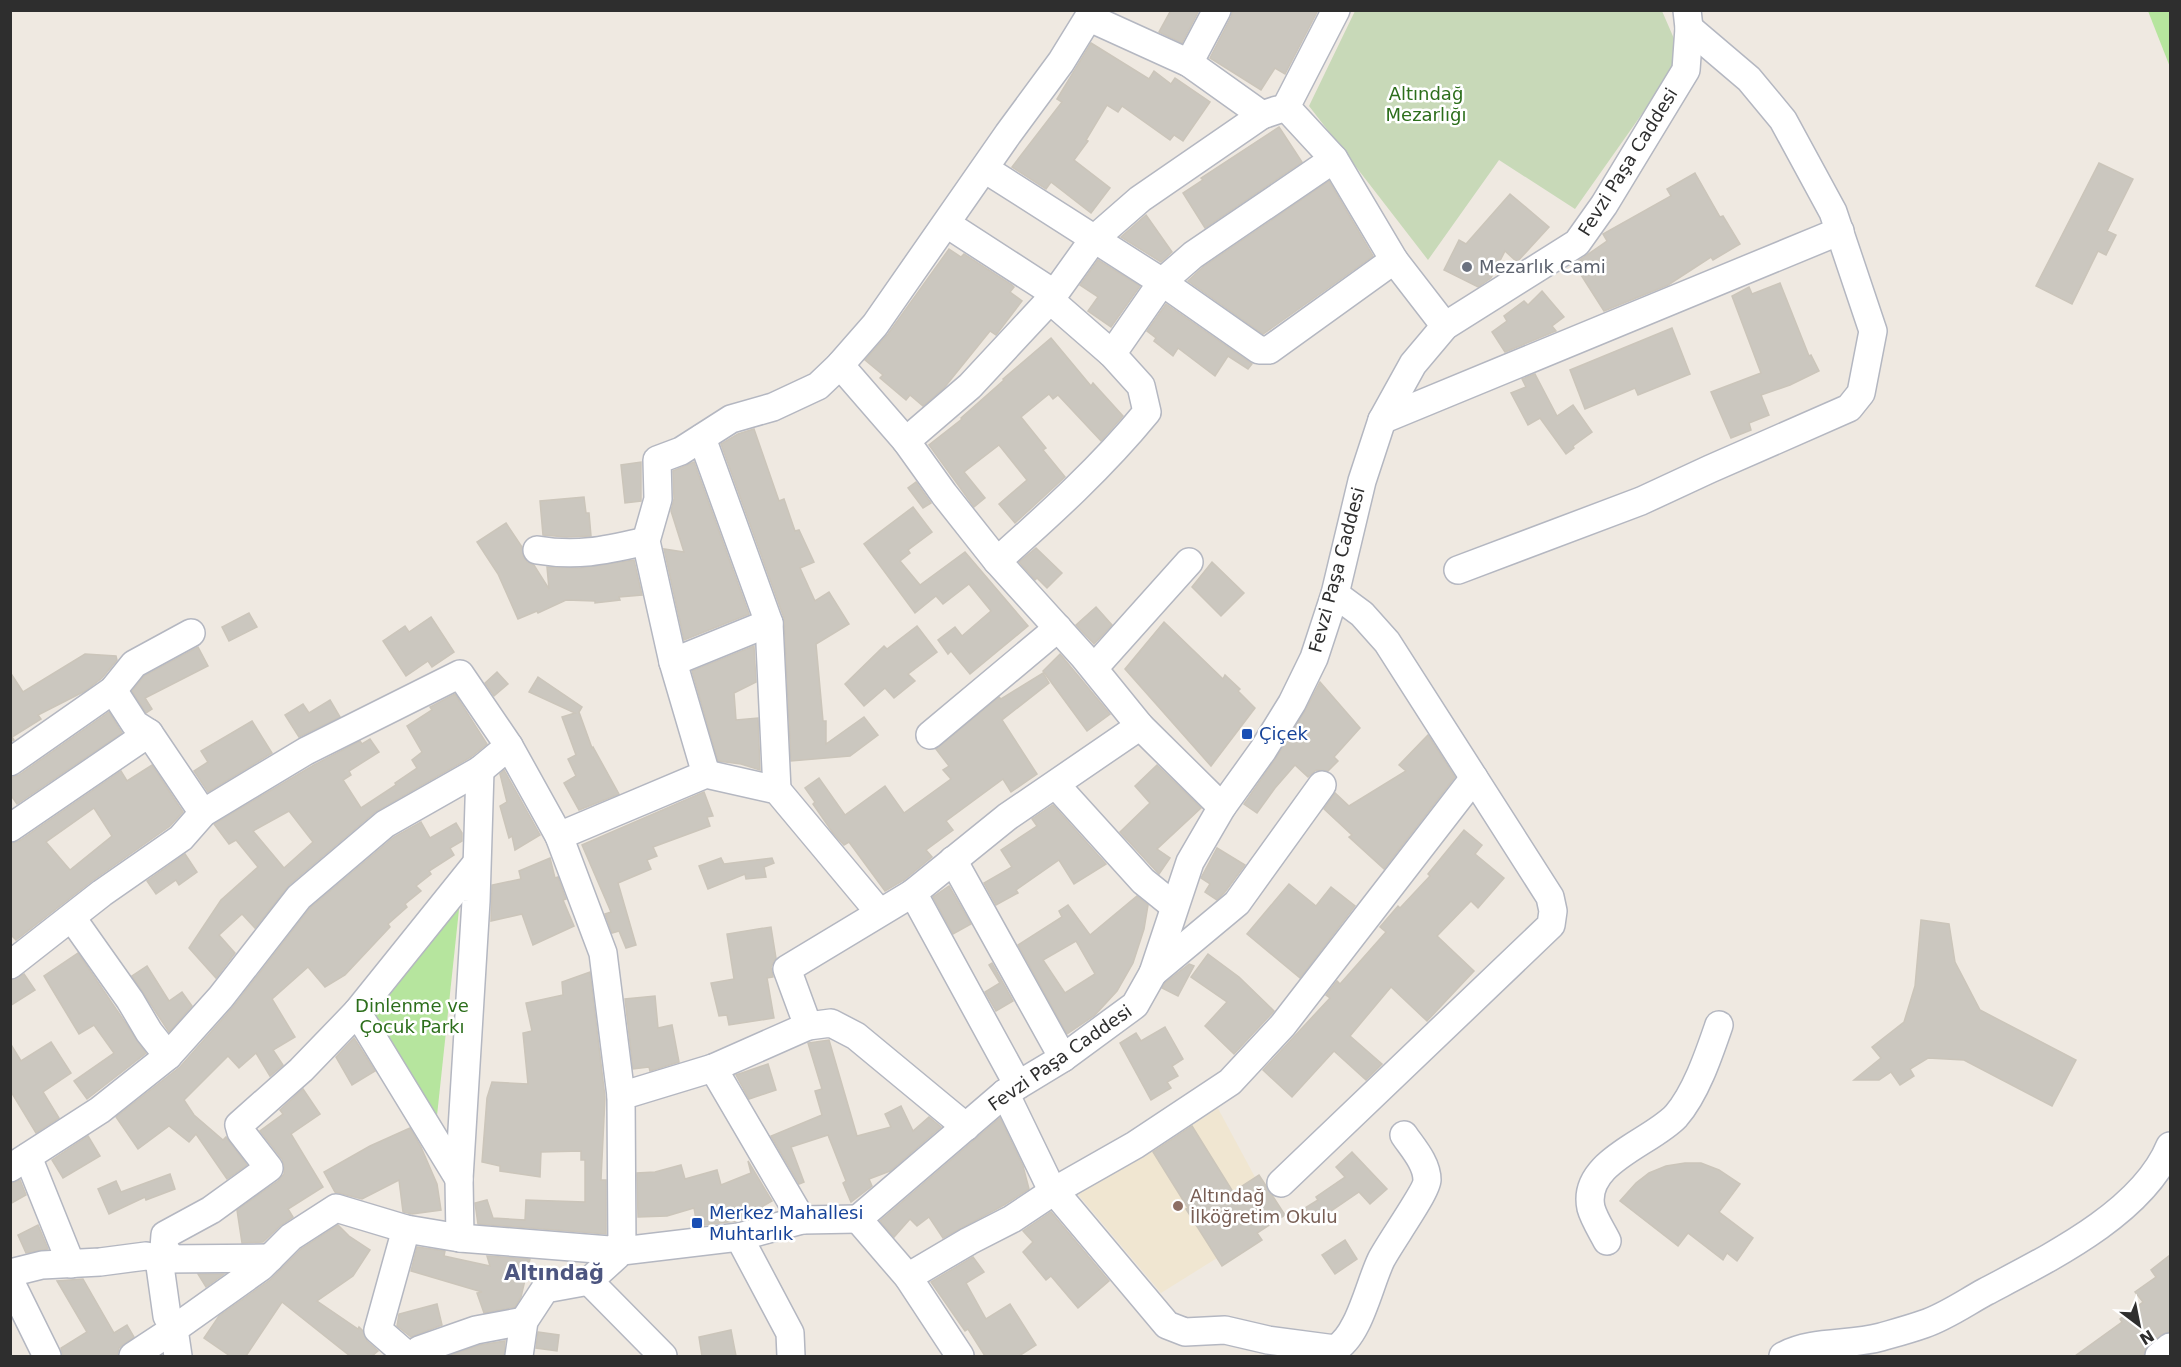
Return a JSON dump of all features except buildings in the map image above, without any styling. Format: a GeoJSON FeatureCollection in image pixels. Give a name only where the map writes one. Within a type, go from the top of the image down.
{"type":"FeatureCollection","features":[{"type":"Feature","properties":{"kind":"street"},"geometry":{"type":"LineString","coordinates":[[1189,63],[1217,10]]}},
{"type":"Feature","properties":{"kind":"street"},"geometry":{"type":"LineString","coordinates":[[906,441],[970,386],[1053,297],[1093,240],[1140,199],[1274,111],[1336,10]]}},
{"type":"Feature","properties":{"kind":"street"},"geometry":{"type":"LineString","coordinates":[[706,774],[673,662],[646,542],[658,499],[657,460],[681,451],[731,419],[773,406],[818,386],[840,365],[875,325],[1061,62],[1092,14],[1189,63],[1227,88],[1274,111],[1334,159],[1394,260],[1445,327]]}},
{"type":"Feature","properties":{"kind":"street"},"geometry":{"type":"LineString","coordinates":[[1458,570],[1641,501],[1849,408],[1861,393],[1873,331],[1833,212],[1783,120],[1749,79],[1688,19]]}},
{"type":"Feature","properties":{"kind":"street","name":"Fevzi Paşa Caddesi"},"geometry":{"type":"LineString","coordinates":[[858,1219],[1012,1089],[1063,1058],[1135,1005],[1154,973],[1190,862],[1222,807],[1263,750],[1292,703],[1314,658],[1335,594],[1362,481],[1382,420],[1413,364],[1445,327],[1577,243],[1604,205],[1686,70],[1688,19]]}},
{"type":"Feature","properties":{"kind":"street"},"geometry":{"type":"LineString","coordinates":[[1112,354],[1162,282],[1193,255],[1334,159]]}},
{"type":"Feature","properties":{"kind":"street"},"geometry":{"type":"LineString","coordinates":[[985,169],[1162,282],[1259,350],[1269,350],[1394,260]]}},
{"type":"Feature","properties":{"kind":"street"},"geometry":{"type":"LineString","coordinates":[[947,224],[1053,297],[1112,354],[1141,386],[1147,412],[1116,449],[997,561]]}},
{"type":"Feature","properties":{"kind":"street"},"geometry":{"type":"LineString","coordinates":[[1382,420],[1840,231]]}},
{"type":"Feature","properties":{"kind":"street"},"geometry":{"type":"LineString","coordinates":[[840,365],[906,441],[997,561],[1094,668],[1140,726],[1222,807]]}},
{"type":"Feature","properties":{"kind":"street"},"geometry":{"type":"LineString","coordinates":[[702,438],[769,623],[777,790],[879,912]]}},
{"type":"Feature","properties":{"kind":"street"},"geometry":{"type":"LineString","coordinates":[[537,550],[557,553],[596,553],[646,542]]}},
{"type":"Feature","properties":{"kind":"street"},"geometry":{"type":"LineString","coordinates":[[1094,668],[1189,562]]}},
{"type":"Feature","properties":{"kind":"street"},"geometry":{"type":"LineString","coordinates":[[1281,1183],[1551,925],[1553,911],[1550,897],[1387,642],[1362,614],[1335,594]]}},
{"type":"Feature","properties":{"kind":"street"},"geometry":{"type":"LineString","coordinates":[[673,662],[769,623]]}},
{"type":"Feature","properties":{"kind":"street"},"geometry":{"type":"LineString","coordinates":[[930,735],[1058,628]]}},
{"type":"Feature","properties":{"kind":"street"},"geometry":{"type":"LineString","coordinates":[[10,762],[113,690],[134,664],[191,633]]}},
{"type":"Feature","properties":{"kind":"street"},"geometry":{"type":"LineString","coordinates":[[10,965],[102,892],[181,838],[202,813],[306,751],[460,674],[509,746],[559,836],[603,953],[621,1096],[622,1251],[590,1281],[545,1289],[524,1321],[519,1356]]}},
{"type":"Feature","properties":{"kind":"street"},"geometry":{"type":"LineString","coordinates":[[113,690],[135,724],[148,733],[202,813]]}},
{"type":"Feature","properties":{"kind":"street"},"geometry":{"type":"LineString","coordinates":[[808,1026],[786,969],[913,892],[1007,817],[1140,726]]}},
{"type":"Feature","properties":{"kind":"street"},"geometry":{"type":"LineString","coordinates":[[10,828],[148,733]]}},
{"type":"Feature","properties":{"kind":"street"},"geometry":{"type":"LineString","coordinates":[[71,1264],[19,1163],[100,1110],[168,1056],[221,997],[300,897],[385,824],[480,770],[509,746]]}},
{"type":"Feature","properties":{"kind":"street"},"geometry":{"type":"LineString","coordinates":[[460,1238],[459,1179],[476,901],[480,770]]}},
{"type":"Feature","properties":{"kind":"street"},"geometry":{"type":"LineString","coordinates":[[559,836],[706,774],[777,790]]}},
{"type":"Feature","properties":{"kind":"street"},"geometry":{"type":"LineString","coordinates":[[908,1276],[1012,1219],[1054,1191],[1135,1145],[1230,1082],[1283,1025],[1474,778]]}},
{"type":"Feature","properties":{"kind":"street"},"geometry":{"type":"LineString","coordinates":[[1056,785],[1143,881],[1174,906]]}},
{"type":"Feature","properties":{"kind":"street"},"geometry":{"type":"LineString","coordinates":[[1154,973],[1237,903],[1322,785]]}},
{"type":"Feature","properties":{"kind":"street"},"geometry":{"type":"LineString","coordinates":[[953,860],[1063,1058]]}},
{"type":"Feature","properties":{"kind":"street"},"geometry":{"type":"LineString","coordinates":[[178,1356],[174,1329],[167,1316],[165,1235],[211,1210],[269,1168],[241,1132],[239,1125],[301,1070],[357,1012],[476,864]]}},
{"type":"Feature","properties":{"kind":"street"},"geometry":{"type":"LineString","coordinates":[[913,892],[1012,1089],[1054,1191],[1167,1325],[1185,1332],[1224,1330],[1335,1353],[1354,1326],[1381,1261],[1422,1193],[1427,1180],[1422,1162],[1404,1135]]}},
{"type":"Feature","properties":{"kind":"street"},"geometry":{"type":"LineString","coordinates":[[72,918],[130,1000],[148,1032],[168,1056]]}},
{"type":"Feature","properties":{"kind":"street"},"geometry":{"type":"LineString","coordinates":[[357,1012],[459,1179]]}},
{"type":"Feature","properties":{"kind":"street"},"geometry":{"type":"LineString","coordinates":[[621,1096],[713,1068],[808,1026],[831,1023],[856,1036],[966,1127]]}},
{"type":"Feature","properties":{"kind":"street"},"geometry":{"type":"LineString","coordinates":[[1607,1241],[1591,1208],[1591,1187],[1611,1161],[1660,1131],[1677,1114],[1705,1065],[1719,1025]]}},
{"type":"Feature","properties":{"kind":"street"},"geometry":{"type":"LineString","coordinates":[[713,1068],[802,1220]]}},
{"type":"Feature","properties":{"kind":"street"},"geometry":{"type":"LineString","coordinates":[[1783,1356],[1811,1347],[1874,1339],[1927,1323],[2016,1276],[2086,1235],[2128,1203],[2151,1180],[2165,1159],[2170,1146]]}},
{"type":"Feature","properties":{"kind":"street"},"geometry":{"type":"LineString","coordinates":[[133,1356],[261,1267],[291,1237],[336,1208],[406,1229],[460,1238],[622,1251],[739,1237],[802,1220],[858,1219],[908,1276],[960,1356]]}},
{"type":"Feature","properties":{"kind":"street"},"geometry":{"type":"LineString","coordinates":[[406,1229],[378,1330],[408,1356]]}},
{"type":"Feature","properties":{"kind":"street"},"geometry":{"type":"LineString","coordinates":[[739,1237],[790,1333],[791,1356]]}},
{"type":"Feature","properties":{"kind":"street"},"geometry":{"type":"LineString","coordinates":[[10,1273],[42,1265],[146,1256],[165,1259],[270,1258]]}},
{"type":"Feature","properties":{"kind":"street"},"geometry":{"type":"LineString","coordinates":[[10,1281],[47,1356]]}},
{"type":"Feature","properties":{"kind":"street"},"geometry":{"type":"LineString","coordinates":[[590,1281],[663,1356]]}},
{"type":"Feature","properties":{"kind":"street"},"geometry":{"type":"LineString","coordinates":[[415,1356],[419,1350],[476,1330],[524,1321]]}},
{"type":"Feature","properties":{"kind":"street"},"geometry":{"type":"LineString","coordinates":[[2159,1356],[2170,1347]]}},
{"type":"Feature","properties":{"kind":"shaded area","name":"Altındağ İlköğretim Okulu"},"geometry":{"type":"Polygon","coordinates":[[[1214,1101],[1278,1220],[1161,1293],[1075,1191],[1214,1101]]]}},
{"type":"Feature","properties":{"kind":"green space","name":"Altındağ Mezarlığı"},"geometry":{"type":"Polygon","coordinates":[[[1355,11],[1662,11],[1682,57],[1575,209],[1499,160],[1428,260],[1309,106],[1355,11]]]}},
{"type":"Feature","properties":{"kind":"green space"},"geometry":{"type":"Polygon","coordinates":[[[2148,11],[2170,11],[2170,67],[2148,11]]]}},
{"type":"Feature","properties":{"kind":"green space","name":"Dinlenme ve Çocuk Parkı"},"geometry":{"type":"Polygon","coordinates":[[[460,900],[436,1125],[370,1014],[460,900]]]}},
{"type":"Feature","properties":{"kind":"place","name":"Mezarlık Cami"},"geometry":{"type":"Point","coordinates":[1467,267]}},
{"type":"Feature","properties":{"kind":"place","name":"Çiçek"},"geometry":{"type":"Point","coordinates":[1247,734]}},
{"type":"Feature","properties":{"kind":"place","name":"Altındağ İlköğretim Okulu"},"geometry":{"type":"Point","coordinates":[1178,1206]}},
{"type":"Feature","properties":{"kind":"place","name":"Merkez Mahallesi Muhtarlık"},"geometry":{"type":"Point","coordinates":[697,1223]}},
{"type":"Feature","properties":{"kind":"district","name":"Altındağ"},"geometry":{"type":"Point","coordinates":[554,1273]}}]}
